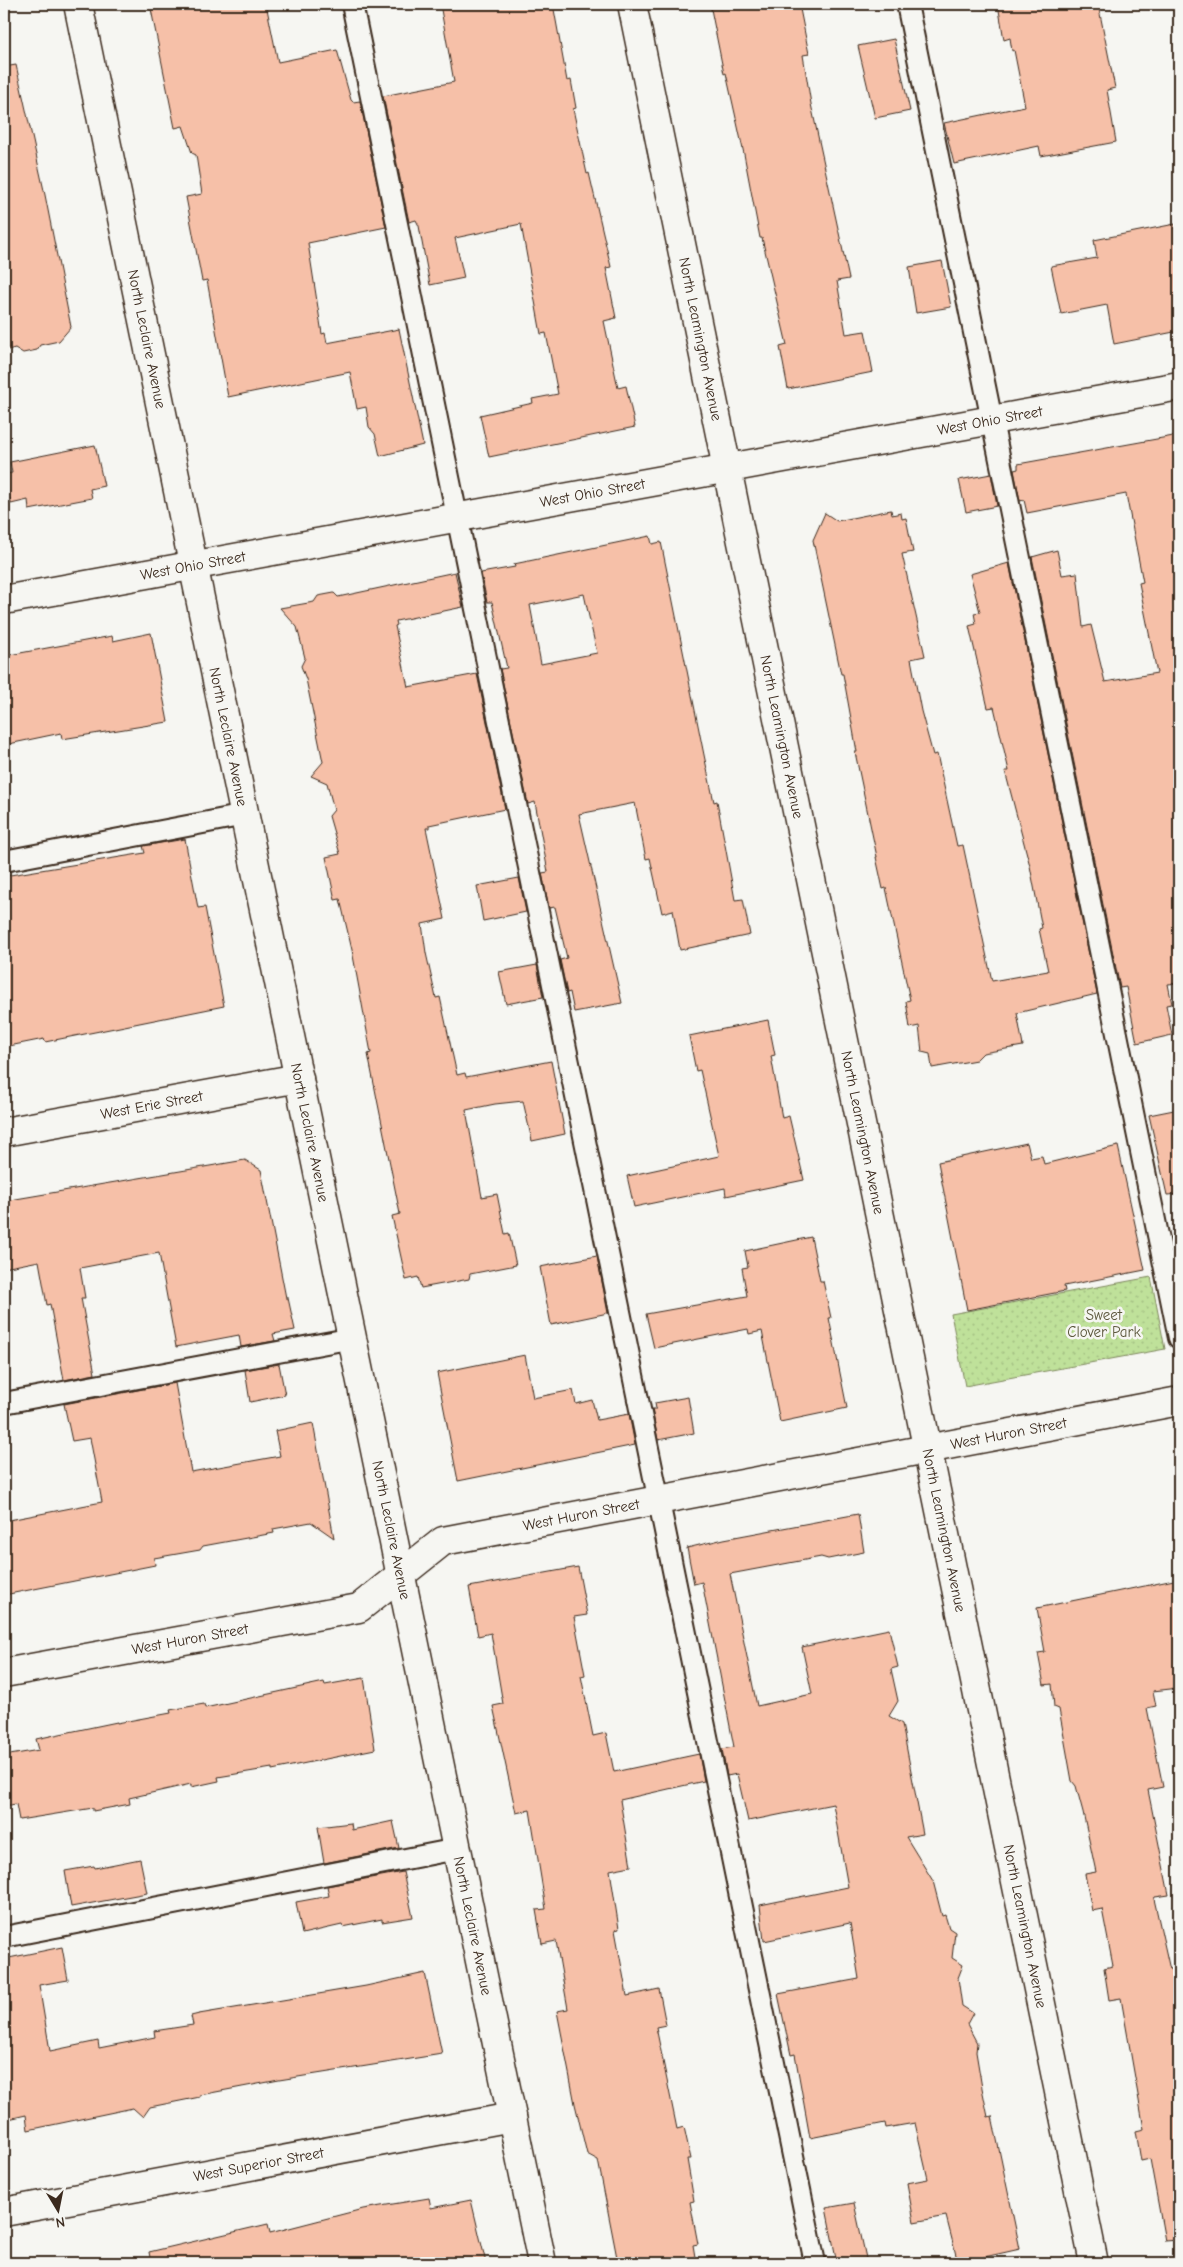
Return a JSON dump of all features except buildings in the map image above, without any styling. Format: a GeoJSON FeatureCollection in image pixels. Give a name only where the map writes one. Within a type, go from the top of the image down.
{"type":"FeatureCollection","features":[{"type":"Feature","properties":{"kind":"street","name":"North Leclaire Avenue"},"geometry":{"type":"LineString","coordinates":[[78,4],[542,2263]]}},
{"type":"Feature","properties":{"kind":"street","name":"North Leamington Avenue"},"geometry":{"type":"LineString","coordinates":[[632,4],[1094,2263]]}},
{"type":"Feature","properties":{"kind":"street","name":"West Ohio Street"},"geometry":{"type":"LineString","coordinates":[[4,600],[1179,386]]}},
{"type":"Feature","properties":{"kind":"street","name":"West Erie Street"},"geometry":{"type":"LineString","coordinates":[[4,1132],[299,1078]]}},
{"type":"Feature","properties":{"kind":"street","name":"West Huron Street"},"geometry":{"type":"LineString","coordinates":[[4,1673],[359,1608],[443,1541],[1179,1401]]}},
{"type":"Feature","properties":{"kind":"street","name":"West Superior Street"},"geometry":{"type":"LineString","coordinates":[[4,2212],[512,2117]]}},
{"type":"Feature","properties":{"kind":"lane"},"geometry":{"type":"LineString","coordinates":[[352,4],[815,2263]]}},
{"type":"Feature","properties":{"kind":"lane"},"geometry":{"type":"LineString","coordinates":[[907,4],[1179,1338]]}},
{"type":"Feature","properties":{"kind":"lane"},"geometry":{"type":"LineString","coordinates":[[4,861],[245,815]]}},
{"type":"Feature","properties":{"kind":"lane"},"geometry":{"type":"LineString","coordinates":[[4,1403],[353,1338]]}},
{"type":"Feature","properties":{"kind":"lane"},"geometry":{"type":"LineString","coordinates":[[4,1937],[457,1849]]}},
{"type":"Feature","properties":{"kind":"green space","name":"Sweet Clover Park"},"geometry":{"type":"Polygon","coordinates":[[[1151,1277],[1165,1349],[965,1386],[951,1314],[1151,1277]]]}}]}
